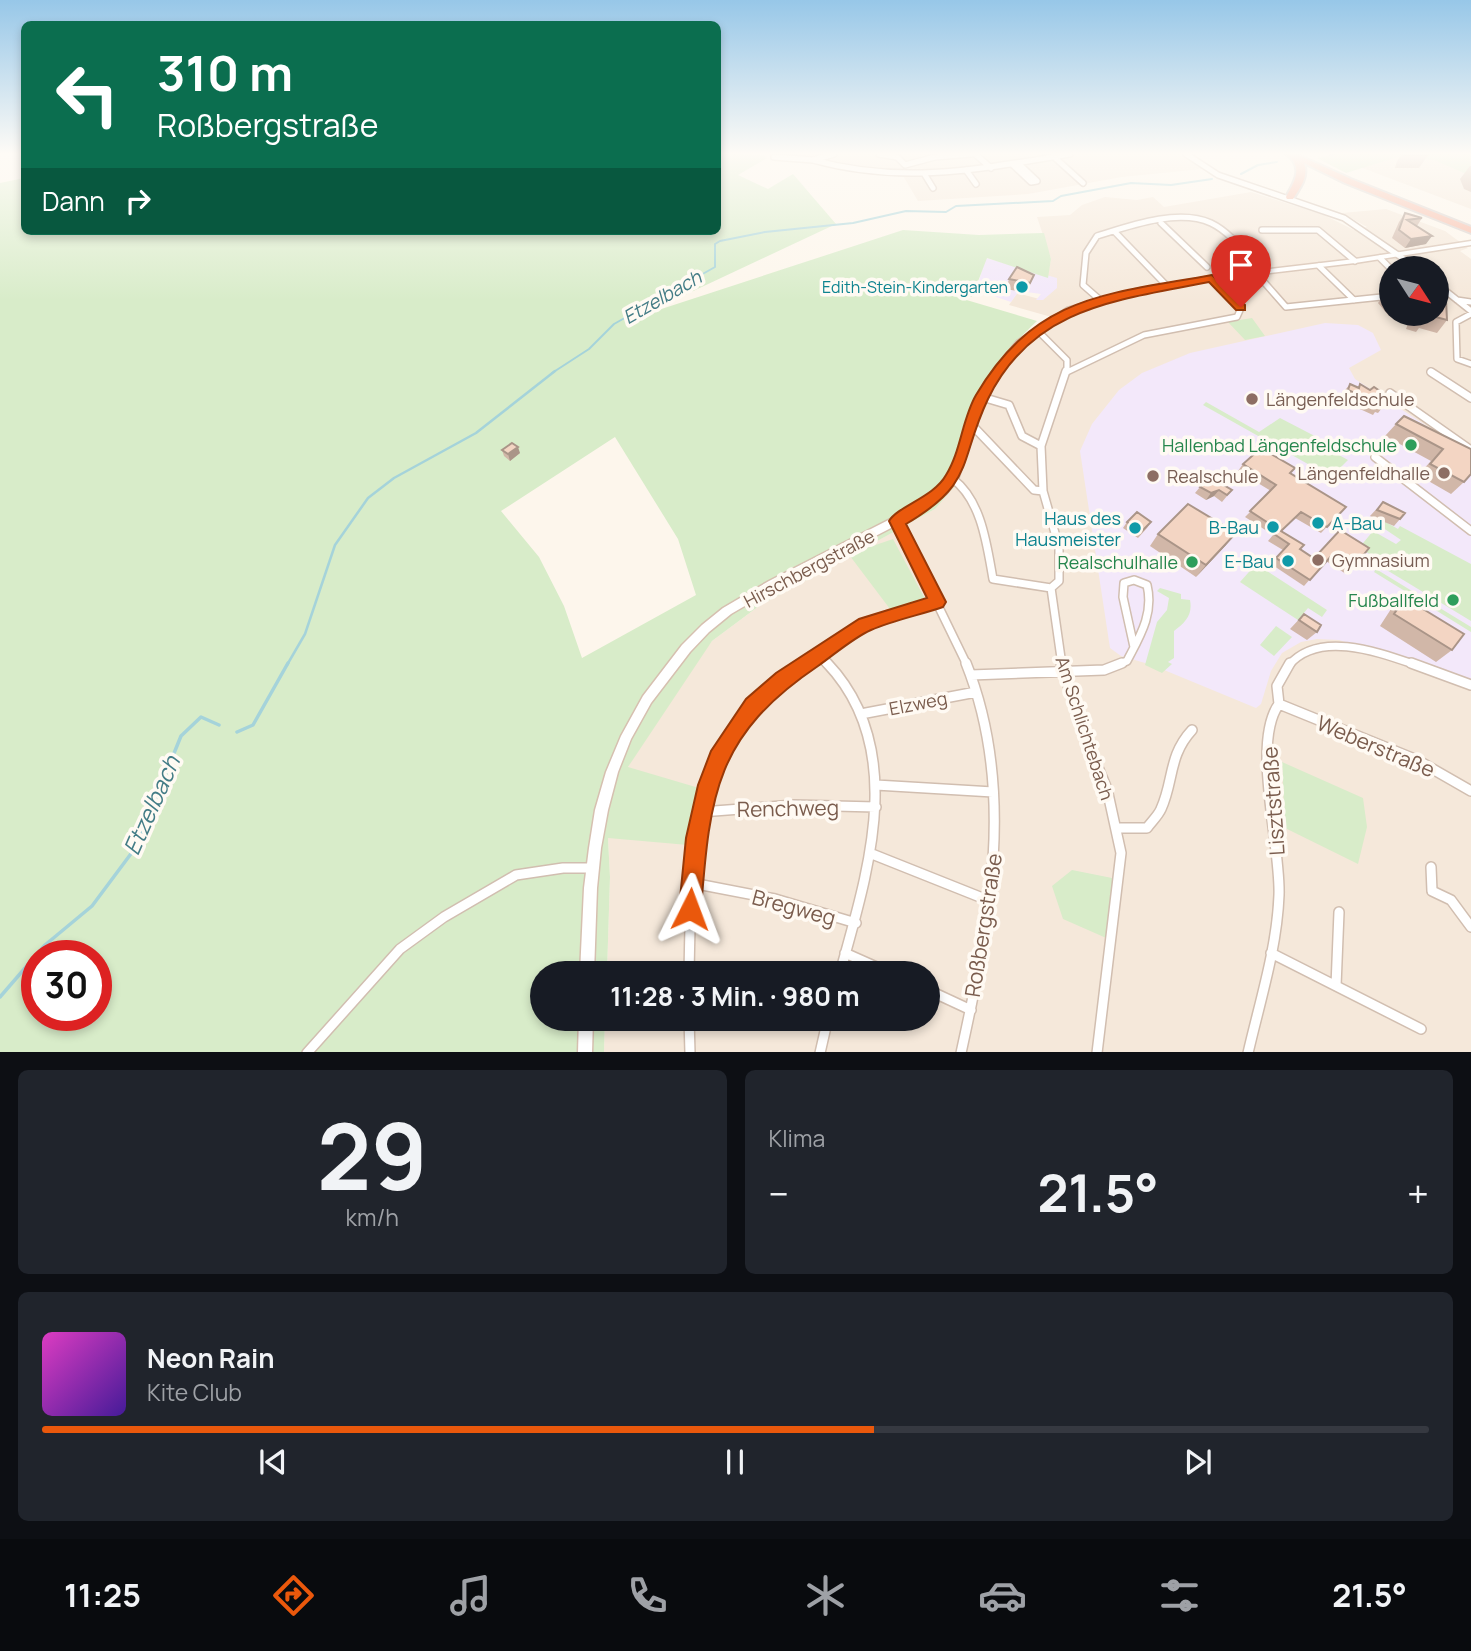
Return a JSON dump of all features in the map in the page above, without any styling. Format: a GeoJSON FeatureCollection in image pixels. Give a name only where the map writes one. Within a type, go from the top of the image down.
{"type":"FeatureCollection","features":[{"type":"Feature","properties":{"kind":"highway"},"geometry":{"type":"LineString","coordinates":[[1403,203],[1471,230]]}},
{"type":"Feature","properties":{"kind":"highway"},"geometry":{"type":"LineString","coordinates":[[1414,203],[1471,224]]}},
{"type":"Feature","properties":{"kind":"street"},"geometry":{"type":"LineString","coordinates":[[1305,203],[1351,222],[1401,255]]}},
{"type":"Feature","properties":{"kind":"street"},"geometry":{"type":"LineString","coordinates":[[1100,299],[1083,285],[1086,253],[1097,236],[1114,230],[1197,219],[1210,223],[1260,272],[1286,307],[1379,297]]}},
{"type":"Feature","properties":{"kind":"street"},"geometry":{"type":"LineString","coordinates":[[1161,223],[1207,267]]}},
{"type":"Feature","properties":{"kind":"street"},"geometry":{"type":"LineString","coordinates":[[1114,230],[1167,286]]}},
{"type":"Feature","properties":{"kind":"street"},"geometry":{"type":"LineString","coordinates":[[1262,230],[1318,230],[1355,261]]}},
{"type":"Feature","properties":{"kind":"street","name":"Hirschbergstraße"},"geometry":{"type":"LineString","coordinates":[[1394,256],[1471,243]]}},
{"type":"Feature","properties":{"kind":"street","name":"Hirschbergstraße"},"geometry":{"type":"LineString","coordinates":[[587,961],[590,867],[598,813],[615,761],[632,725],[662,678],[694,640],[726,612],[928,503],[953,479],[982,397],[1006,360],[1037,330],[1070,310],[1100,299],[1212,278],[1379,258]]}},
{"type":"Feature","properties":{"kind":"street"},"geometry":{"type":"LineString","coordinates":[[1319,265],[1354,300]]}},
{"type":"Feature","properties":{"kind":"street"},"geometry":{"type":"LineString","coordinates":[[1037,330],[1067,359],[1067,370],[1144,335],[1237,317],[1241,307],[1212,278]]}},
{"type":"Feature","properties":{"kind":"street"},"geometry":{"type":"LineString","coordinates":[[1449,294],[1471,312],[1456,322],[1457,359],[1471,364]]}},
{"type":"Feature","properties":{"kind":"street"},"geometry":{"type":"LineString","coordinates":[[1456,300],[1471,302]]}},
{"type":"Feature","properties":{"kind":"street","name":"Am Schlichtebach"},"geometry":{"type":"LineString","coordinates":[[1067,370],[1041,446],[1043,491],[1059,547],[1059,581],[1052,589],[1055,633],[1063,670],[1082,729],[1107,789],[1121,853],[1097,1052]]}},
{"type":"Feature","properties":{"kind":"street"},"geometry":{"type":"LineString","coordinates":[[1431,372],[1471,398]]}},
{"type":"Feature","properties":{"kind":"street"},"geometry":{"type":"LineString","coordinates":[[1390,393],[1471,450]]}},
{"type":"Feature","properties":{"kind":"street"},"geometry":{"type":"LineString","coordinates":[[982,397],[1009,405],[1022,436],[1041,446]]}},
{"type":"Feature","properties":{"kind":"street"},"geometry":{"type":"LineString","coordinates":[[972,425],[1034,490],[1043,491]]}},
{"type":"Feature","properties":{"kind":"street"},"geometry":{"type":"LineString","coordinates":[[1375,457],[1471,531]]}},
{"type":"Feature","properties":{"kind":"street"},"geometry":{"type":"LineString","coordinates":[[953,479],[960,482],[974,508],[984,536],[993,579],[1052,589]]}},
{"type":"Feature","properties":{"kind":"street","name":"Roßbergstraße"},"geometry":{"type":"LineString","coordinates":[[897,521],[971,675],[989,749],[996,835],[990,901],[961,1052]]}},
{"type":"Feature","properties":{"kind":"street"},"geometry":{"type":"LineString","coordinates":[[971,675],[1104,670],[1127,661],[1134,647],[1151,612],[1147,585],[1134,580],[1124,583],[1123,597],[1134,647]]}},
{"type":"Feature","properties":{"kind":"street"},"geometry":{"type":"LineString","coordinates":[[688,961],[691,883],[701,811],[718,758],[741,722],[753,706],[783,679],[865,624],[937,602]]}},
{"type":"Feature","properties":{"kind":"street","name":"Lisztstraße"},"geometry":{"type":"LineString","coordinates":[[1248,1052],[1271,953],[1279,894],[1267,753],[1271,715],[1279,704],[1276,690],[1289,661],[1304,648],[1328,644],[1357,648],[1471,685]]}},
{"type":"Feature","properties":{"kind":"street"},"geometry":{"type":"LineString","coordinates":[[817,655],[846,687],[861,715],[872,750],[876,785],[872,854],[856,923],[843,961]]}},
{"type":"Feature","properties":{"kind":"street","name":"Elzweg"},"geometry":{"type":"LineString","coordinates":[[861,715],[976,692]]}},
{"type":"Feature","properties":{"kind":"street","name":"Weberstraße"},"geometry":{"type":"LineString","coordinates":[[1279,704],[1417,760],[1471,791]]}},
{"type":"Feature","properties":{"kind":"street"},"geometry":{"type":"LineString","coordinates":[[1116,828],[1147,828],[1161,809],[1171,765],[1182,741],[1192,730]]}},
{"type":"Feature","properties":{"kind":"street"},"geometry":{"type":"LineString","coordinates":[[876,785],[993,792]]}},
{"type":"Feature","properties":{"kind":"street","name":"Renchweg"},"geometry":{"type":"LineString","coordinates":[[701,811],[794,805],[876,807]]}},
{"type":"Feature","properties":{"kind":"street"},"geometry":{"type":"LineString","coordinates":[[872,854],[990,901]]}},
{"type":"Feature","properties":{"kind":"street"},"geometry":{"type":"LineString","coordinates":[[307,1052],[400,949],[443,917],[516,875],[563,867],[590,867]]}},
{"type":"Feature","properties":{"kind":"street"},"geometry":{"type":"LineString","coordinates":[[1430,867],[1432,891],[1451,900],[1471,927]]}},
{"type":"Feature","properties":{"kind":"street","name":"Bregweg"},"geometry":{"type":"LineString","coordinates":[[691,883],[775,900],[856,923]]}},
{"type":"Feature","properties":{"kind":"street"},"geometry":{"type":"LineString","coordinates":[[1336,986],[1339,912]]}},
{"type":"Feature","properties":{"kind":"street"},"geometry":{"type":"LineString","coordinates":[[845,953],[863,961]]}},
{"type":"Feature","properties":{"kind":"street"},"geometry":{"type":"LineString","coordinates":[[1271,953],[1421,1029]]}},
{"type":"Feature","properties":{"kind":"street"},"geometry":{"type":"LineString","coordinates":[[940,996],[971,1010]]}},
{"type":"Feature","properties":{"kind":"street"},"geometry":{"type":"LineString","coordinates":[[585,1052],[586,1031]]}},
{"type":"Feature","properties":{"kind":"street"},"geometry":{"type":"LineString","coordinates":[[689,1031],[690,1052]]}},
{"type":"Feature","properties":{"kind":"street"},"geometry":{"type":"LineString","coordinates":[[820,1052],[825,1031]]}},
{"type":"Feature","properties":{"kind":"shaded area"},"geometry":{"type":"Polygon","coordinates":[[[1087,203],[1160,203],[1164,207],[1187,203],[1286,203],[1324,215],[1354,230],[1367,227],[1342,213],[1386,209],[1445,231],[1468,248],[1460,251],[1471,259],[1471,1052],[604,1052],[605,1031],[940,1031],[940,961],[607,961],[610,877],[608,838],[628,767],[664,701],[712,641],[759,606],[935,509],[980,413],[1013,358],[1062,320],[1009,305],[1017,293],[1043,300],[1051,259],[1037,217],[1070,215],[1087,203]]]}},
{"type":"Feature","properties":{"kind":"shaded area"},"geometry":{"type":"Polygon","coordinates":[[[1455,203],[1471,203],[1471,209],[1455,203]]]}},
{"type":"Feature","properties":{"kind":"shaded area"},"geometry":{"type":"Polygon","coordinates":[[[986,258],[1057,278],[1057,288],[1043,300],[1036,300],[1041,294],[1019,291],[1011,302],[976,290],[986,258]]]}},
{"type":"Feature","properties":{"kind":"shaded area"},"geometry":{"type":"Polygon","coordinates":[[[1325,323],[1358,325],[1373,333],[1381,350],[1349,368],[1355,379],[1471,455],[1471,683],[1339,640],[1317,639],[1301,642],[1282,653],[1271,671],[1261,704],[1256,708],[1152,665],[1121,656],[1110,648],[1080,451],[1092,424],[1119,390],[1142,373],[1190,353],[1325,323]]]}},
{"type":"Feature","properties":{"kind":"green space"},"geometry":{"type":"Polygon","coordinates":[[[0,203],[21,203],[21,235],[721,235],[721,203],[818,203],[836,224],[640,316],[903,230],[979,235],[1044,233],[1051,259],[1048,278],[987,258],[972,297],[953,296],[1037,321],[1004,358],[969,414],[962,429],[970,442],[955,486],[935,509],[861,550],[893,539],[925,599],[890,609],[850,556],[759,606],[712,641],[628,767],[699,788],[688,845],[608,838],[610,877],[607,961],[530,961],[530,1031],[605,1031],[604,1052],[0,1052],[0,203]],[[615,437],[501,511],[539,557],[564,606],[582,658],[696,595],[678,539],[615,437]]]}},
{"type":"Feature","properties":{"kind":"green space"},"geometry":{"type":"Polygon","coordinates":[[[1252,318],[1265,336],[1245,340],[1228,322],[1252,318]]]}},
{"type":"Feature","properties":{"kind":"green space"},"geometry":{"type":"Polygon","coordinates":[[[1206,402],[1259,432],[1280,418],[1334,446],[1330,450],[1348,460],[1331,477],[1203,405],[1206,402]]]}},
{"type":"Feature","properties":{"kind":"green space","name":"Fußballfeld"},"geometry":{"type":"Polygon","coordinates":[[[1370,519],[1382,523],[1384,521],[1398,529],[1400,526],[1471,564],[1471,621],[1380,566],[1382,561],[1359,548],[1373,531],[1396,544],[1401,540],[1370,519]]]}},
{"type":"Feature","properties":{"kind":"green space"},"geometry":{"type":"Polygon","coordinates":[[[1256,564],[1327,610],[1322,617],[1308,608],[1298,620],[1240,582],[1256,564]]]}},
{"type":"Feature","properties":{"kind":"green space"},"geometry":{"type":"Polygon","coordinates":[[[1376,569],[1471,627],[1471,632],[1374,572],[1376,569]]]}},
{"type":"Feature","properties":{"kind":"green space"},"geometry":{"type":"Polygon","coordinates":[[[1160,588],[1181,594],[1181,599],[1190,600],[1191,605],[1187,618],[1174,631],[1174,658],[1168,662],[1172,664],[1162,673],[1145,665],[1157,622],[1167,610],[1169,598],[1157,591],[1160,588]]]}},
{"type":"Feature","properties":{"kind":"green space"},"geometry":{"type":"Polygon","coordinates":[[[1276,626],[1292,637],[1274,656],[1260,645],[1276,626]]]}},
{"type":"Feature","properties":{"kind":"green space"},"geometry":{"type":"Polygon","coordinates":[[[1282,762],[1363,798],[1367,827],[1358,864],[1285,828],[1282,762]]]}},
{"type":"Feature","properties":{"kind":"green space"},"geometry":{"type":"Polygon","coordinates":[[[1072,870],[1117,879],[1113,941],[1063,919],[1052,886],[1072,870]]]}},
{"type":"Feature","properties":{"kind":"building"},"geometry":{"type":"Polygon","coordinates":[[[1405,213],[1422,218],[1407,220],[1432,236],[1411,239],[1399,230],[1405,213]]]}},
{"type":"Feature","properties":{"kind":"building"},"geometry":{"type":"Polygon","coordinates":[[[1017,267],[1034,275],[1030,283],[1009,279],[1017,267]]]}},
{"type":"Feature","properties":{"kind":"building"},"geometry":{"type":"Polygon","coordinates":[[[1350,384],[1359,388],[1360,384],[1370,390],[1374,387],[1390,398],[1381,405],[1348,390],[1350,384]]]}},
{"type":"Feature","properties":{"kind":"building"},"geometry":{"type":"Polygon","coordinates":[[[1404,416],[1471,449],[1471,474],[1464,482],[1430,464],[1443,449],[1396,424],[1404,416]]]}},
{"type":"Feature","properties":{"kind":"building"},"geometry":{"type":"Polygon","coordinates":[[[512,443],[518,447],[508,454],[502,450],[512,443]]]}},
{"type":"Feature","properties":{"kind":"building"},"geometry":{"type":"Polygon","coordinates":[[[1261,448],[1295,468],[1290,473],[1346,507],[1327,527],[1301,512],[1281,531],[1304,545],[1300,549],[1312,557],[1340,530],[1369,548],[1353,568],[1332,555],[1310,580],[1276,558],[1289,544],[1274,534],[1279,530],[1250,511],[1276,485],[1243,464],[1261,448]]]}},
{"type":"Feature","properties":{"kind":"building"},"geometry":{"type":"Polygon","coordinates":[[[1210,477],[1232,490],[1227,495],[1219,490],[1211,493],[1200,487],[1210,477]]]}},
{"type":"Feature","properties":{"kind":"building"},"geometry":{"type":"Polygon","coordinates":[[[1383,502],[1405,513],[1400,519],[1377,510],[1383,502]]]}},
{"type":"Feature","properties":{"kind":"building","name":"Realschulhalle"},"geometry":{"type":"Polygon","coordinates":[[[1188,504],[1236,533],[1206,565],[1158,534],[1188,504]]]}},
{"type":"Feature","properties":{"kind":"building"},"geometry":{"type":"Polygon","coordinates":[[[1137,512],[1151,522],[1142,531],[1127,522],[1137,512]]]}},
{"type":"Feature","properties":{"kind":"building"},"geometry":{"type":"Polygon","coordinates":[[[1405,598],[1464,634],[1452,650],[1394,614],[1405,598]]]}},
{"type":"Feature","properties":{"kind":"building"},"geometry":{"type":"Polygon","coordinates":[[[1304,614],[1321,625],[1317,632],[1299,620],[1304,614]]]}},
{"type":"Feature","properties":{"kind":"waterway","name":"Etzelbach"},"geometry":{"type":"LineString","coordinates":[[555,371],[589,349],[614,324],[715,267],[715,244],[720,241],[765,232],[853,223],[906,211],[946,212],[956,206],[1012,203]]}},
{"type":"Feature","properties":{"kind":"waterway","name":"Etzelbach"},"geometry":{"type":"LineString","coordinates":[[287,665],[305,634],[335,545],[368,498],[394,478],[476,433],[555,371]]}},
{"type":"Feature","properties":{"kind":"waterway","name":"Etzelbach"},"geometry":{"type":"LineString","coordinates":[[237,732],[253,725],[288,663]]}},
{"type":"Feature","properties":{"kind":"waterway","name":"Etzelbach"},"geometry":{"type":"LineString","coordinates":[[0,997],[45,945],[92,906],[136,847],[181,736],[201,717],[219,725]]}},
{"type":"Feature","properties":{"kind":"place","name":"Edith-Stein-Kindergarten"},"geometry":{"type":"Point","coordinates":[1022,287]}},
{"type":"Feature","properties":{"kind":"place","name":"Längenfeldschule"},"geometry":{"type":"Point","coordinates":[1252,399]}},
{"type":"Feature","properties":{"kind":"place","name":"Hallenbad Längenfeldschule"},"geometry":{"type":"Point","coordinates":[1411,445]}},
{"type":"Feature","properties":{"kind":"place","name":"Längenfeldhalle"},"geometry":{"type":"Point","coordinates":[1444,473]}},
{"type":"Feature","properties":{"kind":"place","name":"Realschule"},"geometry":{"type":"Point","coordinates":[1153,476]}},
{"type":"Feature","properties":{"kind":"place","name":"A-Bau"},"geometry":{"type":"Point","coordinates":[1318,523]}},
{"type":"Feature","properties":{"kind":"place","name":"B-Bau"},"geometry":{"type":"Point","coordinates":[1273,527]}},
{"type":"Feature","properties":{"kind":"place","name":"Haus des Hausmeister"},"geometry":{"type":"Point","coordinates":[1135,528]}},
{"type":"Feature","properties":{"kind":"place","name":"Gymnasium"},"geometry":{"type":"Point","coordinates":[1318,560]}},
{"type":"Feature","properties":{"kind":"place","name":"E-Bau"},"geometry":{"type":"Point","coordinates":[1288,561]}},
{"type":"Feature","properties":{"kind":"place","name":"Realschulhalle"},"geometry":{"type":"Point","coordinates":[1192,562]}},
{"type":"Feature","properties":{"kind":"place","name":"Fußballfeld"},"geometry":{"type":"Point","coordinates":[1453,600]}},
{"type":"Feature","properties":{"kind":"route"},"geometry":{"type":"LineString","coordinates":[[690,909],[696,838],[708,785],[718,758],[753,706],[783,679],[865,624],[937,602],[897,521],[928,503],[953,479],[982,397],[1020,343],[1051,320],[1100,299],[1212,278],[1241,307]]}}]}
